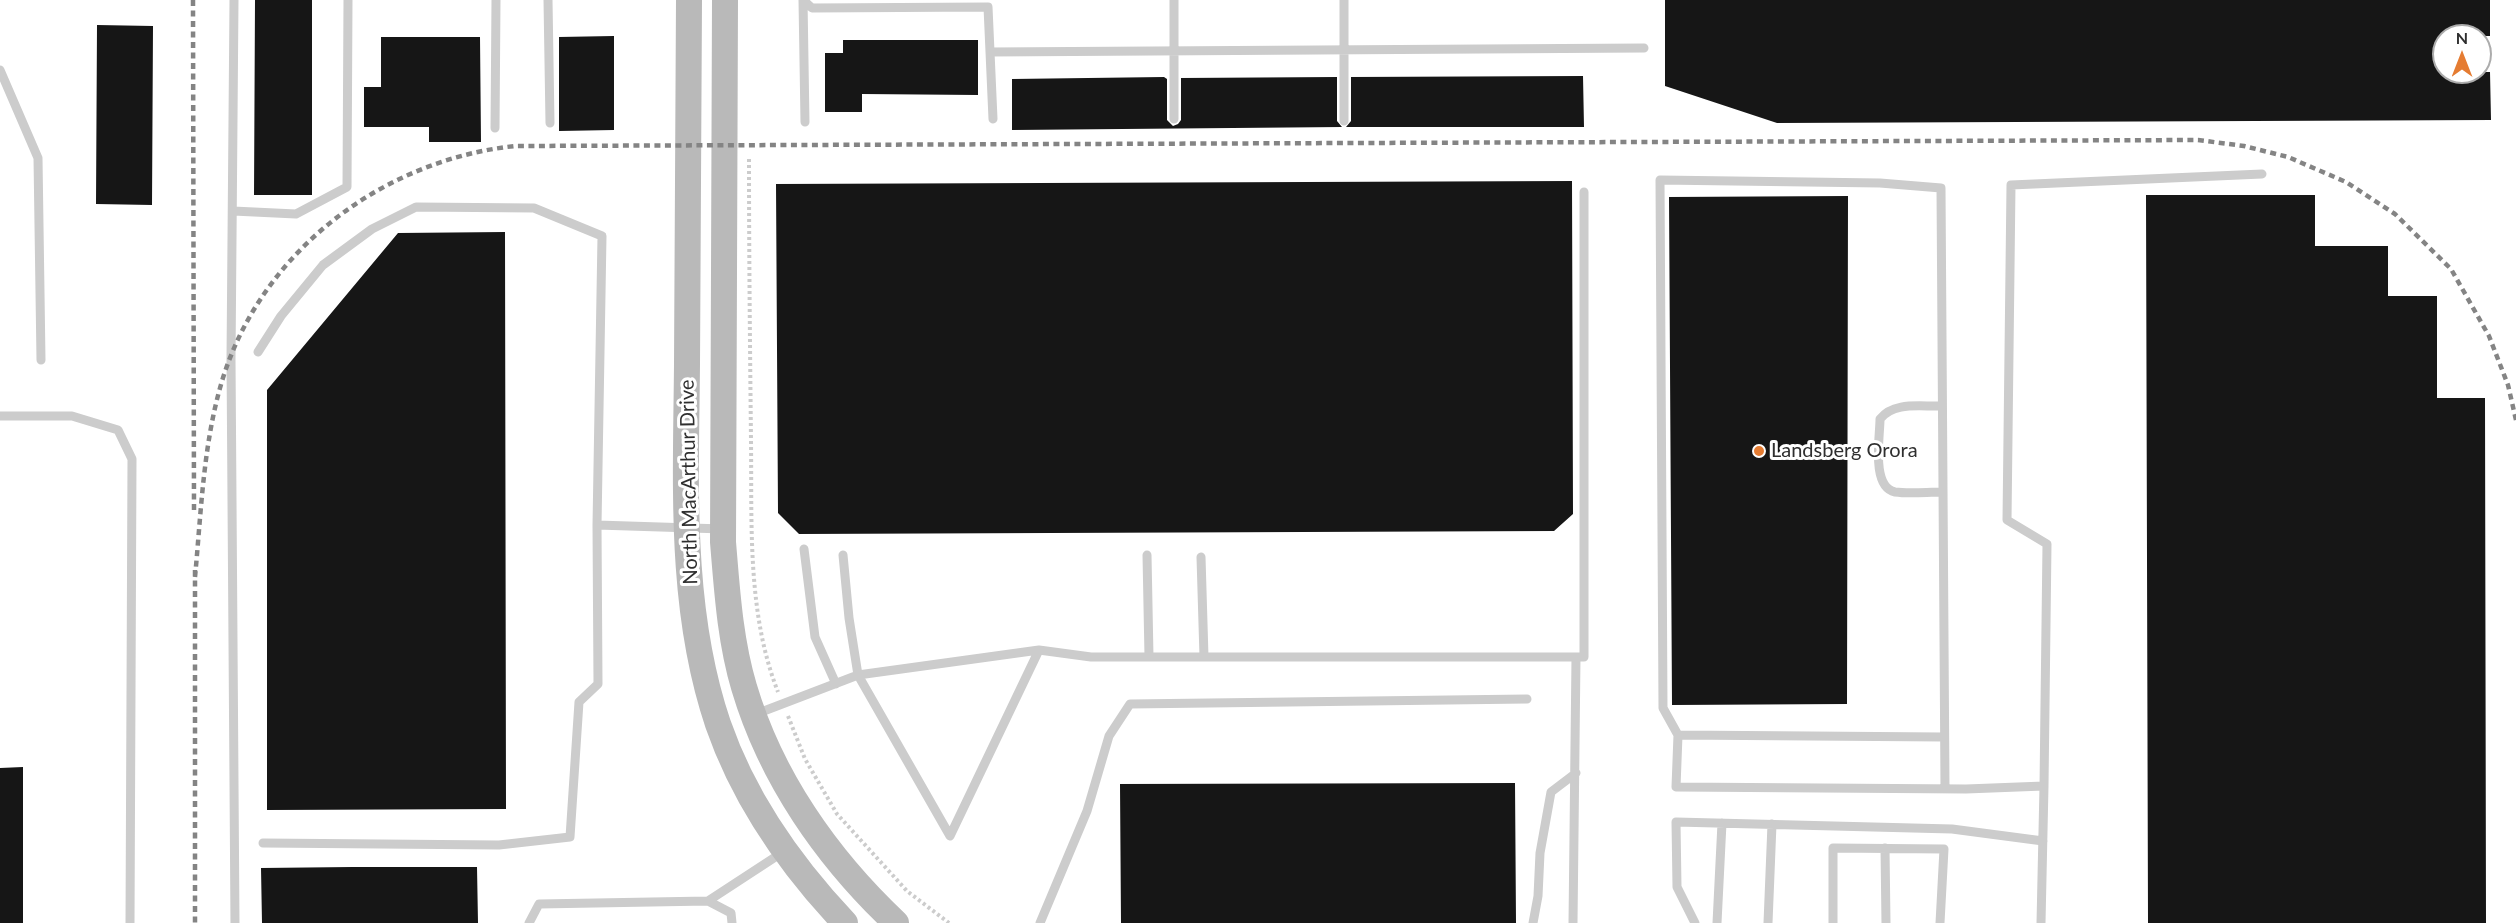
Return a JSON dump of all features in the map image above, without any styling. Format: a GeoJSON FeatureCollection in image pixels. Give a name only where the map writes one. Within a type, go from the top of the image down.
{"type":"FeatureCollection","features":[{"type":"Feature","properties":{"kind":"main road","name":"North MacArthur Drive"},"geometry":{"type":"LineString","coordinates":[[689,0],[686,491],[691,598],[705,679],[719,726],[746,788],[785,851],[819,896],[845,923]]}},
{"type":"Feature","properties":{"kind":"main road","name":"North MacArthur Drive"},"geometry":{"type":"LineString","coordinates":[[725,0],[723,529],[729,612],[743,686],[768,752],[802,811],[828,850],[867,897],[896,923]]}},
{"type":"Feature","properties":{"kind":"lane"},"geometry":{"type":"LineString","coordinates":[[234,0],[231,358],[235,923]]}},
{"type":"Feature","properties":{"kind":"lane"},"geometry":{"type":"LineString","coordinates":[[233,211],[296,214],[347,187],[348,0]]}},
{"type":"Feature","properties":{"kind":"lane"},"geometry":{"type":"LineString","coordinates":[[495,128],[496,0]]}},
{"type":"Feature","properties":{"kind":"lane"},"geometry":{"type":"LineString","coordinates":[[548,0],[549,123]]}},
{"type":"Feature","properties":{"kind":"lane"},"geometry":{"type":"LineString","coordinates":[[803,0],[812,8],[988,7],[993,119]]}},
{"type":"Feature","properties":{"kind":"lane"},"geometry":{"type":"LineString","coordinates":[[803,0],[805,122]]}},
{"type":"Feature","properties":{"kind":"lane"},"geometry":{"type":"LineString","coordinates":[[1174,0],[1174,119]]}},
{"type":"Feature","properties":{"kind":"lane"},"geometry":{"type":"LineString","coordinates":[[1344,0],[1344,121]]}},
{"type":"Feature","properties":{"kind":"lane"},"geometry":{"type":"LineString","coordinates":[[990,52],[1644,48]]}},
{"type":"Feature","properties":{"kind":"lane"},"geometry":{"type":"LineString","coordinates":[[0,70],[38,158],[42,360]]}},
{"type":"Feature","properties":{"kind":"lane"},"geometry":{"type":"LineString","coordinates":[[2042,923],[2048,544],[2007,520],[2011,185],[2262,174]]}},
{"type":"Feature","properties":{"kind":"lane"},"geometry":{"type":"LineString","coordinates":[[1945,789],[1941,188],[1880,183],[1660,180],[1663,708],[1678,735],[1676,787],[1945,789],[2044,786]]}},
{"type":"Feature","properties":{"kind":"lane"},"geometry":{"type":"LineString","coordinates":[[754,715],[858,675],[1039,650],[1090,657],[1584,657],[1584,192]]}},
{"type":"Feature","properties":{"kind":"lane"},"geometry":{"type":"LineString","coordinates":[[258,352],[281,316],[323,265],[372,229],[416,207],[534,208],[602,236],[597,684],[579,702],[570,837],[499,844],[263,843]]}},
{"type":"Feature","properties":{"kind":"lane"},"geometry":{"type":"LineString","coordinates":[[1942,406],[1893,407],[1885,412],[1880,419],[1879,475],[1884,486],[1893,491],[1942,492]]}},
{"type":"Feature","properties":{"kind":"lane"},"geometry":{"type":"LineString","coordinates":[[0,416],[72,416],[118,430],[132,459],[130,923]]}},
{"type":"Feature","properties":{"kind":"lane"},"geometry":{"type":"LineString","coordinates":[[597,525],[723,529]]}},
{"type":"Feature","properties":{"kind":"lane"},"geometry":{"type":"LineString","coordinates":[[804,549],[815,637],[836,684]]}},
{"type":"Feature","properties":{"kind":"lane"},"geometry":{"type":"LineString","coordinates":[[843,555],[849,618],[858,675],[950,836],[1039,650]]}},
{"type":"Feature","properties":{"kind":"lane"},"geometry":{"type":"LineString","coordinates":[[1147,555],[1149,657]]}},
{"type":"Feature","properties":{"kind":"lane"},"geometry":{"type":"LineString","coordinates":[[1201,557],[1204,657]]}},
{"type":"Feature","properties":{"kind":"lane"},"geometry":{"type":"LineString","coordinates":[[1573,923],[1576,657]]}},
{"type":"Feature","properties":{"kind":"lane"},"geometry":{"type":"LineString","coordinates":[[1040,923],[1087,811],[1109,736],[1130,704],[1527,699]]}},
{"type":"Feature","properties":{"kind":"lane"},"geometry":{"type":"LineString","coordinates":[[1678,735],[1943,737]]}},
{"type":"Feature","properties":{"kind":"lane"},"geometry":{"type":"LineString","coordinates":[[1533,923],[1538,896],[1540,853],[1551,792],[1576,773]]}},
{"type":"Feature","properties":{"kind":"lane"},"geometry":{"type":"LineString","coordinates":[[1695,923],[1677,887],[1676,822],[1952,829],[2043,841]]}},
{"type":"Feature","properties":{"kind":"lane"},"geometry":{"type":"LineString","coordinates":[[1717,923],[1722,823]]}},
{"type":"Feature","properties":{"kind":"lane"},"geometry":{"type":"LineString","coordinates":[[1768,923],[1772,824]]}},
{"type":"Feature","properties":{"kind":"lane"},"geometry":{"type":"LineString","coordinates":[[1833,923],[1833,848],[1944,849],[1940,923]]}},
{"type":"Feature","properties":{"kind":"lane"},"geometry":{"type":"LineString","coordinates":[[1885,848],[1887,923]]}},
{"type":"Feature","properties":{"kind":"lane"},"geometry":{"type":"LineString","coordinates":[[708,901],[785,851]]}},
{"type":"Feature","properties":{"kind":"lane"},"geometry":{"type":"LineString","coordinates":[[529,923],[539,904],[708,901],[731,914],[732,923]]}},
{"type":"Feature","properties":{"kind":"path"},"geometry":{"type":"LineString","coordinates":[[749,159],[752,540],[756,605],[770,670],[805,759],[837,814],[907,891],[949,923]]}},
{"type":"Feature","properties":{"kind":"building"},"geometry":{"type":"Polygon","coordinates":[[[255,0],[312,0],[312,195],[254,195],[255,0]]]}},
{"type":"Feature","properties":{"kind":"building"},"geometry":{"type":"Polygon","coordinates":[[[1665,0],[2490,0],[2490,24],[2432,24],[2432,84],[2490,84],[2491,120],[1777,123],[1665,86],[1665,0]]]}},
{"type":"Feature","properties":{"kind":"building"},"geometry":{"type":"Polygon","coordinates":[[[97,25],[153,26],[152,205],[96,204],[97,25]]]}},
{"type":"Feature","properties":{"kind":"building"},"geometry":{"type":"Polygon","coordinates":[[[614,36],[614,130],[559,131],[559,37],[614,36]]]}},
{"type":"Feature","properties":{"kind":"building"},"geometry":{"type":"Polygon","coordinates":[[[381,37],[480,37],[481,142],[429,142],[429,127],[364,127],[364,87],[381,87],[381,37]]]}},
{"type":"Feature","properties":{"kind":"building"},"geometry":{"type":"Polygon","coordinates":[[[843,40],[978,40],[978,95],[862,94],[862,112],[825,112],[825,53],[843,53],[843,40]]]}},
{"type":"Feature","properties":{"kind":"building"},"geometry":{"type":"Polygon","coordinates":[[[1583,76],[1584,127],[1346,127],[1351,121],[1351,77],[1583,76]]]}},
{"type":"Feature","properties":{"kind":"building"},"geometry":{"type":"Polygon","coordinates":[[[1164,77],[1167,79],[1167,120],[1173,126],[1181,120],[1181,78],[1337,77],[1337,121],[1342,127],[1012,130],[1012,79],[1164,77]]]}},
{"type":"Feature","properties":{"kind":"building"},"geometry":{"type":"Polygon","coordinates":[[[1572,181],[1573,514],[1554,531],[799,534],[778,513],[776,184],[1572,181]]]}},
{"type":"Feature","properties":{"kind":"building"},"geometry":{"type":"Polygon","coordinates":[[[2146,195],[2315,195],[2315,246],[2388,246],[2388,296],[2437,296],[2437,398],[2485,398],[2486,923],[2148,923],[2146,195]]]}},
{"type":"Feature","properties":{"kind":"building","name":"Landsberg Orora"},"geometry":{"type":"Polygon","coordinates":[[[1848,196],[1847,704],[1672,705],[1669,197],[1848,196]]]}},
{"type":"Feature","properties":{"kind":"building"},"geometry":{"type":"Polygon","coordinates":[[[505,232],[506,809],[267,810],[267,390],[398,233],[505,232]]]}},
{"type":"Feature","properties":{"kind":"building"},"geometry":{"type":"Polygon","coordinates":[[[23,767],[23,923],[0,923],[0,768],[23,767]]]}},
{"type":"Feature","properties":{"kind":"building"},"geometry":{"type":"Polygon","coordinates":[[[1515,783],[1516,923],[1121,923],[1120,784],[1515,783]]]}},
{"type":"Feature","properties":{"kind":"building"},"geometry":{"type":"Polygon","coordinates":[[[477,867],[478,923],[262,923],[261,868],[477,867]]]}},
{"type":"Feature","properties":{"kind":"railway"},"geometry":{"type":"LineString","coordinates":[[193,0],[194,510]]}},
{"type":"Feature","properties":{"kind":"railway"},"geometry":{"type":"LineString","coordinates":[[195,577],[203,482],[214,411],[238,340],[263,296],[294,256],[331,222],[373,193],[418,171],[465,155],[515,146],[2198,140],[2244,146],[2288,157],[2346,182],[2395,214],[2451,269],[2489,336],[2508,385],[2516,420]]}},
{"type":"Feature","properties":{"kind":"railway"},"geometry":{"type":"LineString","coordinates":[[195,570],[195,923]]}},
{"type":"Feature","properties":{"kind":"place","name":"Landsberg Orora"},"geometry":{"type":"Point","coordinates":[1759,451]}}]}
